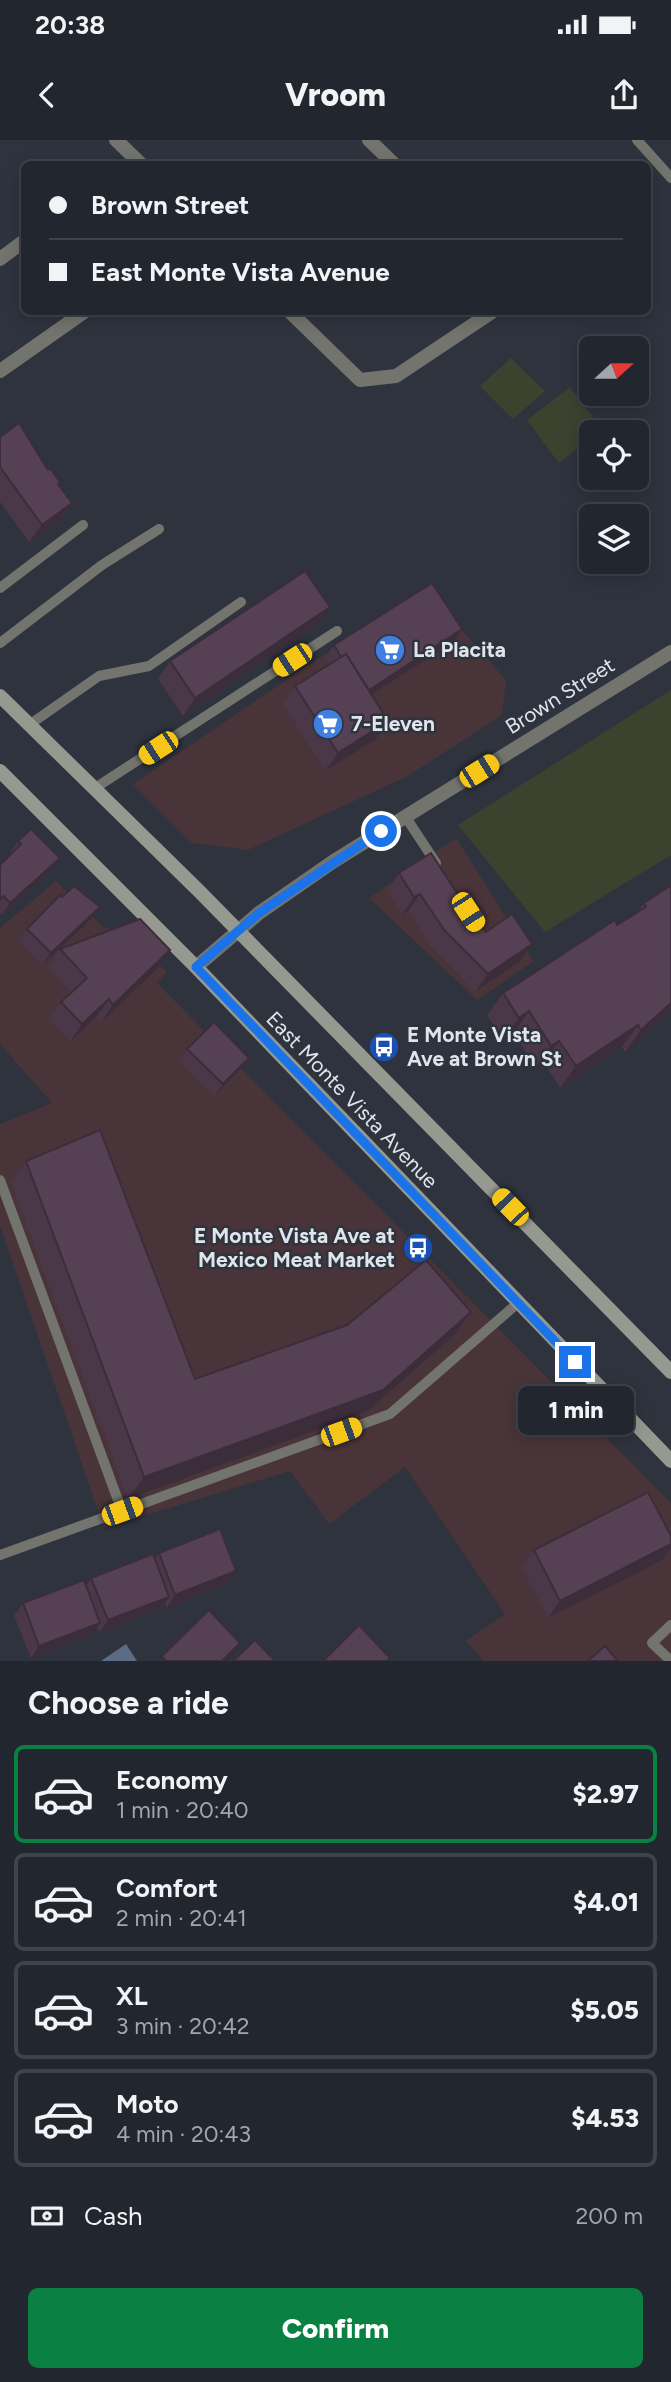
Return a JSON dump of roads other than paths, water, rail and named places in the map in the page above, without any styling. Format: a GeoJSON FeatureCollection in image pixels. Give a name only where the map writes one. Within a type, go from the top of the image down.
{"type":"FeatureCollection","features":[{"type":"Feature","properties":{"kind":"main road","name":"East Monte Vista Avenue"},"geometry":{"type":"LineString","coordinates":[[0,696],[671,1372]]}},
{"type":"Feature","properties":{"kind":"main road","name":"East Monte Vista Avenue"},"geometry":{"type":"LineString","coordinates":[[0,771],[196,967],[671,1461]]}},
{"type":"Feature","properties":{"kind":"street"},"geometry":{"type":"LineString","coordinates":[[116,140],[138,161]]}},
{"type":"Feature","properties":{"kind":"street"},"geometry":{"type":"LineString","coordinates":[[369,140],[391,161]]}},
{"type":"Feature","properties":{"kind":"street"},"geometry":{"type":"LineString","coordinates":[[0,259],[21,243]]}},
{"type":"Feature","properties":{"kind":"street"},"geometry":{"type":"LineString","coordinates":[[0,371],[79,315]]}},
{"type":"Feature","properties":{"kind":"street"},"geometry":{"type":"LineString","coordinates":[[293,315],[360,380],[396,376],[488,315]]}},
{"type":"Feature","properties":{"kind":"street","name":"Brown Street"},"geometry":{"type":"LineString","coordinates":[[196,967],[237,932],[334,860],[671,652]]}},
{"type":"Feature","properties":{"kind":"lane"},"geometry":{"type":"LineString","coordinates":[[637,140],[671,178]]}},
{"type":"Feature","properties":{"kind":"lane"},"geometry":{"type":"LineString","coordinates":[[0,588],[83,526]]}},
{"type":"Feature","properties":{"kind":"lane"},"geometry":{"type":"LineString","coordinates":[[0,643],[102,565],[159,529]]}},
{"type":"Feature","properties":{"kind":"lane"},"geometry":{"type":"LineString","coordinates":[[30,725],[99,676],[149,666],[241,602]]}},
{"type":"Feature","properties":{"kind":"lane"},"geometry":{"type":"LineString","coordinates":[[95,789],[337,631]]}},
{"type":"Feature","properties":{"kind":"lane"},"geometry":{"type":"LineString","coordinates":[[405,816],[446,878]]}},
{"type":"Feature","properties":{"kind":"lane"},"geometry":{"type":"LineString","coordinates":[[0,1180],[122,1511]]}},
{"type":"Feature","properties":{"kind":"lane"},"geometry":{"type":"LineString","coordinates":[[0,1555],[390,1414],[519,1303]]}},
{"type":"Feature","properties":{"kind":"lane"},"geometry":{"type":"LineString","coordinates":[[671,1625],[652,1643],[671,1661]]}},
{"type":"Feature","properties":{"kind":"water"},"geometry":{"type":"Polygon","coordinates":[[[126,1644],[137,1661],[101,1661],[126,1644]]]}},
{"type":"Feature","properties":{"kind":"place","name":"La Placita"},"geometry":{"type":"Point","coordinates":[390,650]}},
{"type":"Feature","properties":{"kind":"place","name":"7-Eleven"},"geometry":{"type":"Point","coordinates":[328,724]}},
{"type":"Feature","properties":{"kind":"place","name":"E Monte Vista Ave at Brown St"},"geometry":{"type":"Point","coordinates":[384,1047]}},
{"type":"Feature","properties":{"kind":"place","name":"E Monte Vista Ave at Mexico Meat Market"},"geometry":{"type":"Point","coordinates":[418,1248]}}]}
